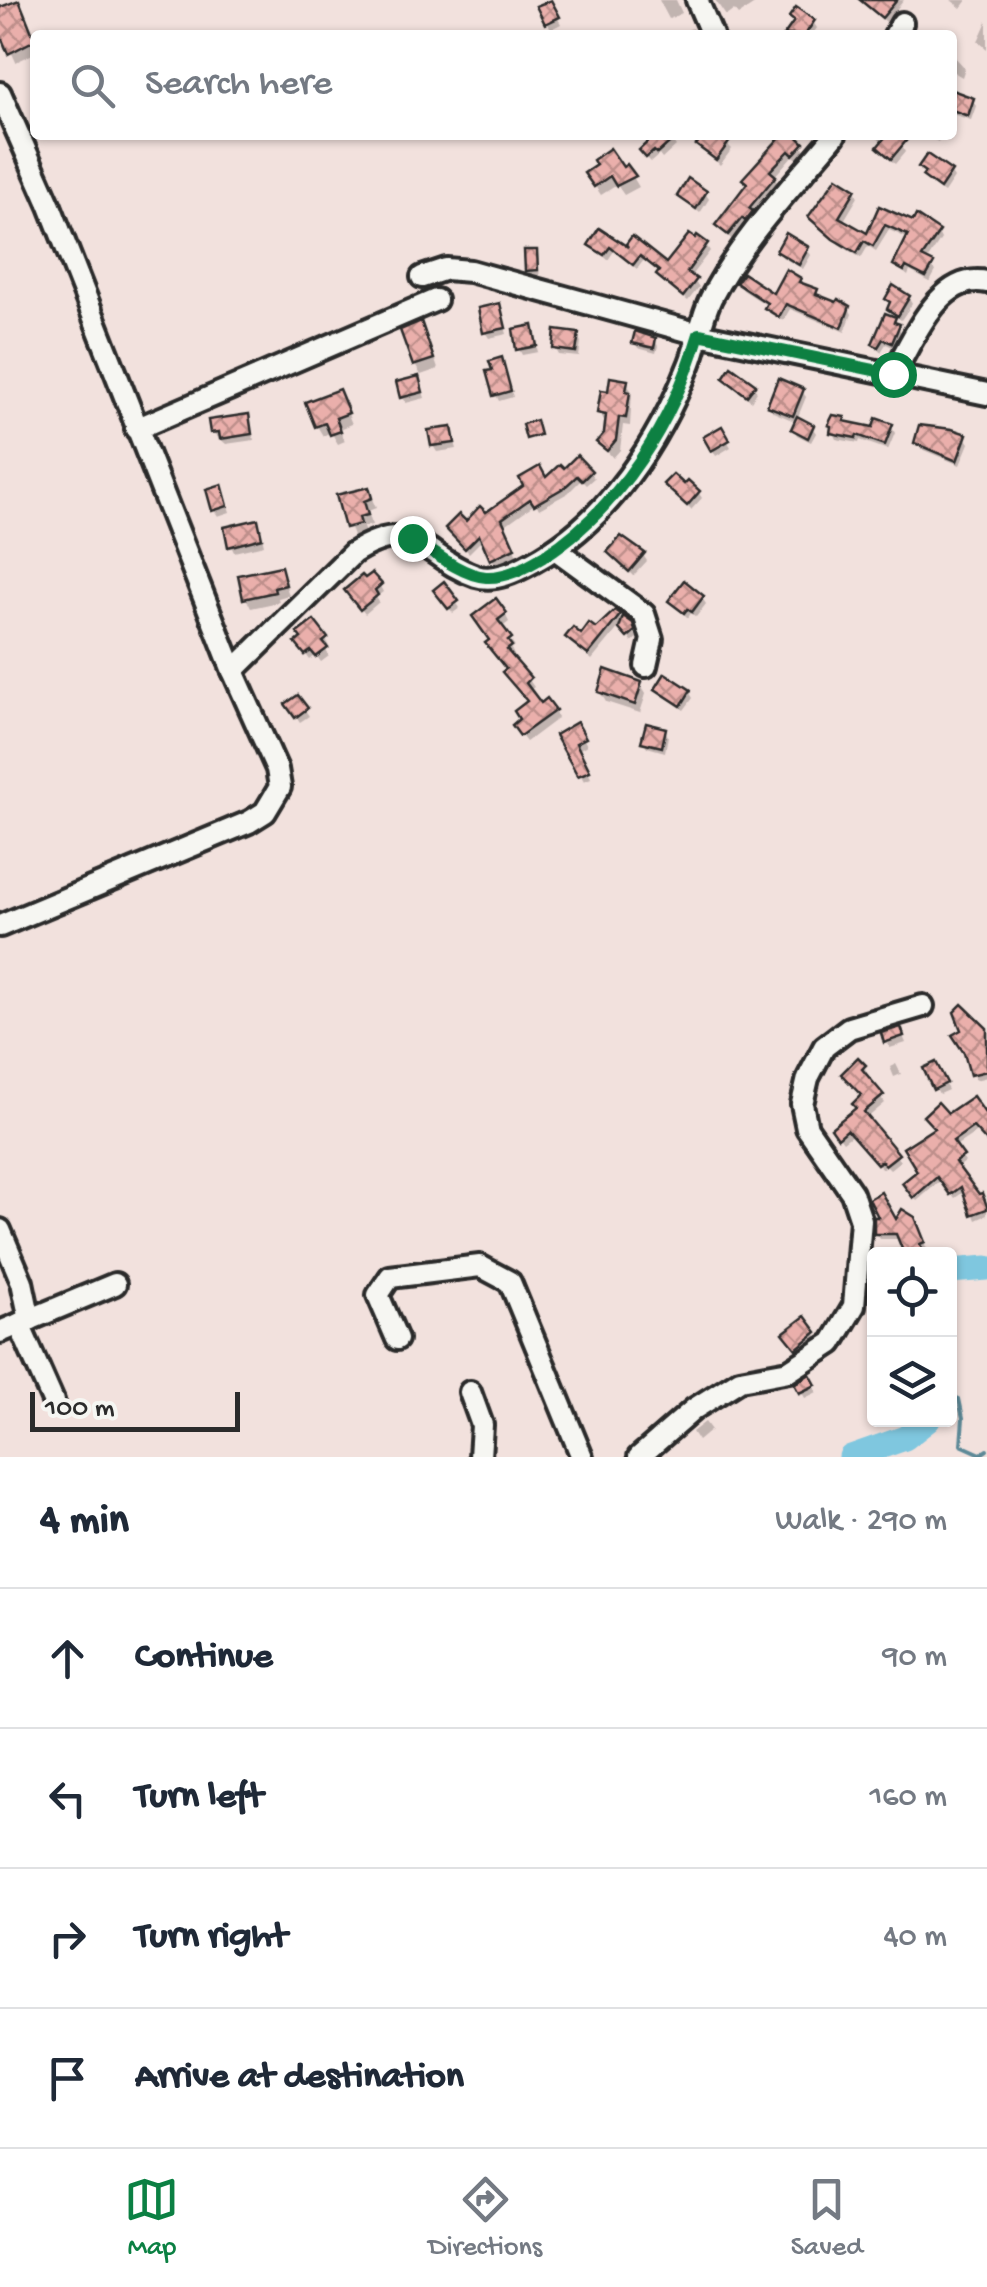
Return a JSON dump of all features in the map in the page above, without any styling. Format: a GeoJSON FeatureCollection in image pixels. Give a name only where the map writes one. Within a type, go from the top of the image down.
{"type":"FeatureCollection","features":[{"type":"Feature","properties":{"kind":"street"},"geometry":{"type":"LineString","coordinates":[[697,0],[710,30]]}},
{"type":"Feature","properties":{"kind":"street"},"geometry":{"type":"LineString","coordinates":[[0,93],[50,206],[233,671],[277,768],[280,787],[266,812],[248,822],[0,926]]}},
{"type":"Feature","properties":{"kind":"street"},"geometry":{"type":"LineString","coordinates":[[233,671],[354,553],[371,542],[393,536],[412,538],[476,576],[489,578],[509,574],[555,549],[612,498],[652,443],[673,403],[709,303],[728,269],[831,140]]}},
{"type":"Feature","properties":{"kind":"street"},"geometry":{"type":"LineString","coordinates":[[422,277],[446,270],[470,271],[699,334],[987,394]]}},
{"type":"Feature","properties":{"kind":"street"},"geometry":{"type":"LineString","coordinates":[[893,374],[949,288],[962,282],[987,282]]}},
{"type":"Feature","properties":{"kind":"street"},"geometry":{"type":"LineString","coordinates":[[136,429],[436,300]]}},
{"type":"Feature","properties":{"kind":"street"},"geometry":{"type":"LineString","coordinates":[[555,549],[644,614],[652,639],[646,666]]}},
{"type":"Feature","properties":{"kind":"street"},"geometry":{"type":"LineString","coordinates":[[638,1457],[694,1409],[740,1380],[788,1371],[832,1343],[854,1306],[861,1220],[852,1192],[807,1128],[802,1104],[808,1078],[824,1047],[849,1028],[922,1006]]}},
{"type":"Feature","properties":{"kind":"street"},"geometry":{"type":"LineString","coordinates":[[0,1230],[6,1260],[22,1282],[16,1326],[53,1401]]}},
{"type":"Feature","properties":{"kind":"street"},"geometry":{"type":"LineString","coordinates":[[397,1339],[378,1296],[390,1277],[480,1266],[510,1282],[582,1457]]}},
{"type":"Feature","properties":{"kind":"street"},"geometry":{"type":"LineString","coordinates":[[16,1326],[115,1284]]}},
{"type":"Feature","properties":{"kind":"street"},"geometry":{"type":"LineString","coordinates":[[470,1392],[482,1425],[480,1457]]}},
{"type":"Feature","properties":{"kind":"building"},"geometry":{"type":"Polygon","coordinates":[[[19,0],[31,30],[30,43],[8,54],[0,34],[0,7],[19,0]]]}},
{"type":"Feature","properties":{"kind":"building"},"geometry":{"type":"Polygon","coordinates":[[[551,0],[560,17],[545,24],[536,6],[551,0]]]}},
{"type":"Feature","properties":{"kind":"building"},"geometry":{"type":"Polygon","coordinates":[[[860,0],[897,0],[882,18],[860,0]]]}},
{"type":"Feature","properties":{"kind":"building"},"geometry":{"type":"Polygon","coordinates":[[[796,7],[815,20],[808,30],[788,30],[794,21],[789,17],[796,7]]]}},
{"type":"Feature","properties":{"kind":"building"},"geometry":{"type":"Polygon","coordinates":[[[957,92],[974,98],[968,116],[957,112],[957,92]]]}},
{"type":"Feature","properties":{"kind":"building"},"geometry":{"type":"Polygon","coordinates":[[[650,140],[672,140],[646,158],[639,150],[650,140]]]}},
{"type":"Feature","properties":{"kind":"building"},"geometry":{"type":"Polygon","coordinates":[[[700,140],[730,141],[716,160],[696,145],[700,140]]]}},
{"type":"Feature","properties":{"kind":"building"},"geometry":{"type":"Polygon","coordinates":[[[777,140],[804,143],[793,155],[789,151],[770,171],[776,176],[749,208],[753,211],[745,221],[742,218],[728,235],[715,225],[747,183],[742,179],[777,140]]]}},
{"type":"Feature","properties":{"kind":"building"},"geometry":{"type":"Polygon","coordinates":[[[883,140],[907,140],[891,159],[877,147],[883,140]]]}},
{"type":"Feature","properties":{"kind":"building"},"geometry":{"type":"Polygon","coordinates":[[[610,148],[623,167],[627,164],[636,176],[616,186],[610,176],[594,187],[584,173],[596,165],[593,160],[610,148]]]}},
{"type":"Feature","properties":{"kind":"building"},"geometry":{"type":"Polygon","coordinates":[[[927,154],[952,171],[940,189],[922,176],[925,172],[918,167],[927,154]]]}},
{"type":"Feature","properties":{"kind":"building"},"geometry":{"type":"Polygon","coordinates":[[[837,177],[856,189],[839,217],[867,233],[879,206],[913,221],[916,215],[940,231],[922,257],[934,263],[926,277],[893,265],[908,235],[885,225],[873,246],[864,241],[857,253],[808,217],[837,177]]]}},
{"type":"Feature","properties":{"kind":"building"},"geometry":{"type":"Polygon","coordinates":[[[688,178],[707,191],[696,209],[677,196],[688,178]]]}},
{"type":"Feature","properties":{"kind":"building"},"geometry":{"type":"Polygon","coordinates":[[[599,228],[628,247],[632,236],[666,263],[689,234],[695,238],[697,235],[708,243],[687,272],[697,279],[683,297],[640,256],[633,265],[610,247],[604,255],[588,245],[599,228]]]}},
{"type":"Feature","properties":{"kind":"building"},"geometry":{"type":"Polygon","coordinates":[[[786,233],[809,247],[799,265],[776,251],[786,233]]]}},
{"type":"Feature","properties":{"kind":"building"},"geometry":{"type":"Polygon","coordinates":[[[524,250],[537,250],[538,270],[525,271],[524,250]]]}},
{"type":"Feature","properties":{"kind":"building"},"geometry":{"type":"Polygon","coordinates":[[[786,269],[801,278],[799,282],[818,289],[816,294],[850,306],[842,328],[786,304],[779,317],[764,308],[767,303],[736,283],[743,273],[773,293],[786,269]]]}},
{"type":"Feature","properties":{"kind":"building"},"geometry":{"type":"Polygon","coordinates":[[[893,285],[910,296],[898,316],[887,309],[890,302],[885,299],[893,285]]]}},
{"type":"Feature","properties":{"kind":"building"},"geometry":{"type":"Polygon","coordinates":[[[500,303],[506,328],[483,333],[478,308],[500,303]]]}},
{"type":"Feature","properties":{"kind":"building"},"geometry":{"type":"Polygon","coordinates":[[[885,313],[896,317],[894,322],[900,324],[892,343],[883,339],[878,347],[872,344],[885,313]]]}},
{"type":"Feature","properties":{"kind":"building"},"geometry":{"type":"Polygon","coordinates":[[[421,321],[434,359],[413,366],[400,330],[421,321]]]}},
{"type":"Feature","properties":{"kind":"building"},"geometry":{"type":"Polygon","coordinates":[[[533,325],[537,346],[516,350],[513,329],[533,325]]]}},
{"type":"Feature","properties":{"kind":"building"},"geometry":{"type":"Polygon","coordinates":[[[555,330],[579,333],[576,352],[553,349],[555,330]]]}},
{"type":"Feature","properties":{"kind":"building"},"geometry":{"type":"Polygon","coordinates":[[[635,331],[656,338],[654,348],[632,343],[635,331]]]}},
{"type":"Feature","properties":{"kind":"building"},"geometry":{"type":"Polygon","coordinates":[[[502,357],[511,391],[493,396],[486,371],[492,370],[489,361],[502,357]]]}},
{"type":"Feature","properties":{"kind":"building"},"geometry":{"type":"Polygon","coordinates":[[[731,366],[756,384],[747,396],[723,378],[731,366]]]}},
{"type":"Feature","properties":{"kind":"building"},"geometry":{"type":"Polygon","coordinates":[[[419,376],[423,392],[400,398],[396,382],[419,376]]]}},
{"type":"Feature","properties":{"kind":"building"},"geometry":{"type":"Polygon","coordinates":[[[610,377],[628,380],[626,391],[630,392],[626,418],[619,417],[616,440],[607,451],[596,442],[604,433],[606,415],[597,413],[601,390],[608,391],[610,377]]]}},
{"type":"Feature","properties":{"kind":"building"},"geometry":{"type":"Polygon","coordinates":[[[778,378],[804,389],[793,416],[767,406],[778,378]]]}},
{"type":"Feature","properties":{"kind":"building"},"geometry":{"type":"Polygon","coordinates":[[[339,389],[349,413],[336,418],[341,431],[330,435],[325,423],[315,427],[305,402],[339,389]]]}},
{"type":"Feature","properties":{"kind":"building"},"geometry":{"type":"Polygon","coordinates":[[[249,414],[252,434],[220,439],[219,432],[210,433],[208,420],[249,414]]]}},
{"type":"Feature","properties":{"kind":"building"},"geometry":{"type":"Polygon","coordinates":[[[833,415],[873,427],[876,418],[893,424],[885,445],[857,435],[856,438],[830,433],[828,425],[833,415]]]}},
{"type":"Feature","properties":{"kind":"building"},"geometry":{"type":"Polygon","coordinates":[[[797,416],[814,425],[808,438],[791,429],[797,416]]]}},
{"type":"Feature","properties":{"kind":"building"},"geometry":{"type":"Polygon","coordinates":[[[536,420],[540,435],[526,439],[522,424],[536,420]]]}},
{"type":"Feature","properties":{"kind":"building"},"geometry":{"type":"Polygon","coordinates":[[[919,425],[967,434],[957,461],[914,443],[919,425]]]}},
{"type":"Feature","properties":{"kind":"building"},"geometry":{"type":"Polygon","coordinates":[[[722,426],[730,440],[711,451],[703,437],[722,426]]]}},
{"type":"Feature","properties":{"kind":"building"},"geometry":{"type":"Polygon","coordinates":[[[452,427],[455,443],[431,446],[428,430],[452,427]]]}},
{"type":"Feature","properties":{"kind":"building"},"geometry":{"type":"Polygon","coordinates":[[[577,455],[592,471],[582,481],[577,476],[534,505],[530,499],[502,519],[515,548],[490,560],[479,535],[465,549],[445,528],[459,514],[466,521],[480,506],[486,512],[523,486],[519,478],[540,466],[546,477],[560,464],[564,468],[577,455]]]}},
{"type":"Feature","properties":{"kind":"building"},"geometry":{"type":"Polygon","coordinates":[[[673,474],[700,491],[687,506],[663,484],[673,474]]]}},
{"type":"Feature","properties":{"kind":"building"},"geometry":{"type":"Polygon","coordinates":[[[222,484],[228,506],[212,511],[206,489],[222,484]]]}},
{"type":"Feature","properties":{"kind":"building"},"geometry":{"type":"Polygon","coordinates":[[[369,487],[372,498],[364,501],[368,515],[359,517],[361,524],[345,528],[336,495],[369,487]]]}},
{"type":"Feature","properties":{"kind":"building"},"geometry":{"type":"Polygon","coordinates":[[[258,519],[262,538],[228,547],[224,527],[258,519]]]}},
{"type":"Feature","properties":{"kind":"building"},"geometry":{"type":"Polygon","coordinates":[[[621,536],[645,553],[629,572],[607,552],[621,536]]]}},
{"type":"Feature","properties":{"kind":"building"},"geometry":{"type":"Polygon","coordinates":[[[281,566],[286,585],[274,588],[275,592],[243,599],[238,575],[281,566]]]}},
{"type":"Feature","properties":{"kind":"building"},"geometry":{"type":"Polygon","coordinates":[[[372,573],[382,584],[375,590],[378,595],[360,610],[344,590],[362,575],[365,578],[372,573]]]}},
{"type":"Feature","properties":{"kind":"building"},"geometry":{"type":"Polygon","coordinates":[[[684,580],[704,596],[692,612],[687,609],[684,613],[668,601],[684,580]]]}},
{"type":"Feature","properties":{"kind":"building"},"geometry":{"type":"Polygon","coordinates":[[[444,581],[459,601],[448,609],[433,590],[444,581]]]}},
{"type":"Feature","properties":{"kind":"building"},"geometry":{"type":"Polygon","coordinates":[[[496,598],[507,613],[498,620],[512,638],[508,641],[512,646],[507,650],[531,678],[526,683],[541,703],[547,698],[556,710],[520,736],[512,725],[519,719],[514,711],[527,701],[502,672],[506,669],[485,643],[489,640],[472,616],[496,598]]]}},
{"type":"Feature","properties":{"kind":"building"},"geometry":{"type":"Polygon","coordinates":[[[615,610],[621,614],[588,655],[565,637],[573,627],[581,634],[589,623],[596,628],[615,610]]]}},
{"type":"Feature","properties":{"kind":"building"},"geometry":{"type":"Polygon","coordinates":[[[623,616],[633,623],[635,631],[627,638],[619,629],[623,616]]]}},
{"type":"Feature","properties":{"kind":"building"},"geometry":{"type":"Polygon","coordinates":[[[314,620],[328,638],[323,642],[328,648],[316,657],[311,651],[305,655],[295,643],[301,638],[297,633],[314,620]]]}},
{"type":"Feature","properties":{"kind":"building"},"geometry":{"type":"Polygon","coordinates":[[[605,669],[642,682],[635,705],[598,692],[605,669]]]}},
{"type":"Feature","properties":{"kind":"building"},"geometry":{"type":"Polygon","coordinates":[[[665,673],[691,690],[681,706],[655,689],[665,673]]]}},
{"type":"Feature","properties":{"kind":"building"},"geometry":{"type":"Polygon","coordinates":[[[298,695],[308,708],[295,718],[285,704],[298,695]]]}},
{"type":"Feature","properties":{"kind":"building"},"geometry":{"type":"Polygon","coordinates":[[[577,722],[586,738],[576,743],[590,771],[578,776],[555,735],[577,722]]]}},
{"type":"Feature","properties":{"kind":"building"},"geometry":{"type":"Polygon","coordinates":[[[646,723],[666,728],[662,747],[641,742],[646,723]]]}},
{"type":"Feature","properties":{"kind":"building"},"geometry":{"type":"Polygon","coordinates":[[[962,1004],[987,1028],[987,1071],[970,1075],[964,1053],[952,1035],[961,1030],[954,1012],[962,1004]]]}},
{"type":"Feature","properties":{"kind":"building"},"geometry":{"type":"Polygon","coordinates":[[[901,1027],[904,1036],[884,1043],[881,1033],[901,1027]]]}},
{"type":"Feature","properties":{"kind":"building"},"geometry":{"type":"Polygon","coordinates":[[[858,1057],[866,1065],[862,1069],[884,1095],[864,1112],[899,1154],[885,1165],[881,1161],[877,1164],[847,1130],[838,1138],[831,1128],[856,1108],[852,1104],[861,1095],[841,1074],[858,1057]]]}},
{"type":"Feature","properties":{"kind":"building"},"geometry":{"type":"Polygon","coordinates":[[[936,1062],[947,1083],[933,1090],[923,1068],[936,1062]]]}},
{"type":"Feature","properties":{"kind":"building"},"geometry":{"type":"Polygon","coordinates":[[[973,1096],[987,1116],[987,1142],[973,1127],[953,1141],[964,1156],[955,1162],[982,1193],[987,1206],[971,1215],[961,1187],[950,1195],[937,1177],[913,1198],[902,1183],[917,1171],[903,1148],[934,1128],[923,1116],[938,1102],[948,1113],[973,1096]]]}},
{"type":"Feature","properties":{"kind":"building"},"geometry":{"type":"Polygon","coordinates":[[[881,1192],[896,1219],[902,1209],[915,1217],[925,1242],[921,1247],[901,1247],[896,1234],[874,1234],[874,1217],[878,1217],[869,1199],[881,1192]]]}},
{"type":"Feature","properties":{"kind":"building"},"geometry":{"type":"Polygon","coordinates":[[[805,1316],[817,1332],[796,1349],[783,1333],[805,1316]]]}},
{"type":"Feature","properties":{"kind":"building"},"geometry":{"type":"Polygon","coordinates":[[[810,1374],[816,1385],[799,1393],[794,1384],[810,1374]]]}},
{"type":"Feature","properties":{"kind":"waterway"},"geometry":{"type":"LineString","coordinates":[[957,1270],[987,1268]]}},
{"type":"Feature","properties":{"kind":"waterway"},"geometry":{"type":"LineString","coordinates":[[957,1398],[963,1418],[961,1445],[981,1454],[987,1450]]}},
{"type":"Feature","properties":{"kind":"waterway"},"geometry":{"type":"LineString","coordinates":[[851,1457],[905,1438],[919,1427]]}},
{"type":"Feature","properties":{"kind":"route"},"geometry":{"type":"LineString","coordinates":[[412,538],[476,576],[489,578],[509,574],[555,549],[612,498],[652,443],[692,359],[699,334],[893,374]]}}]}
